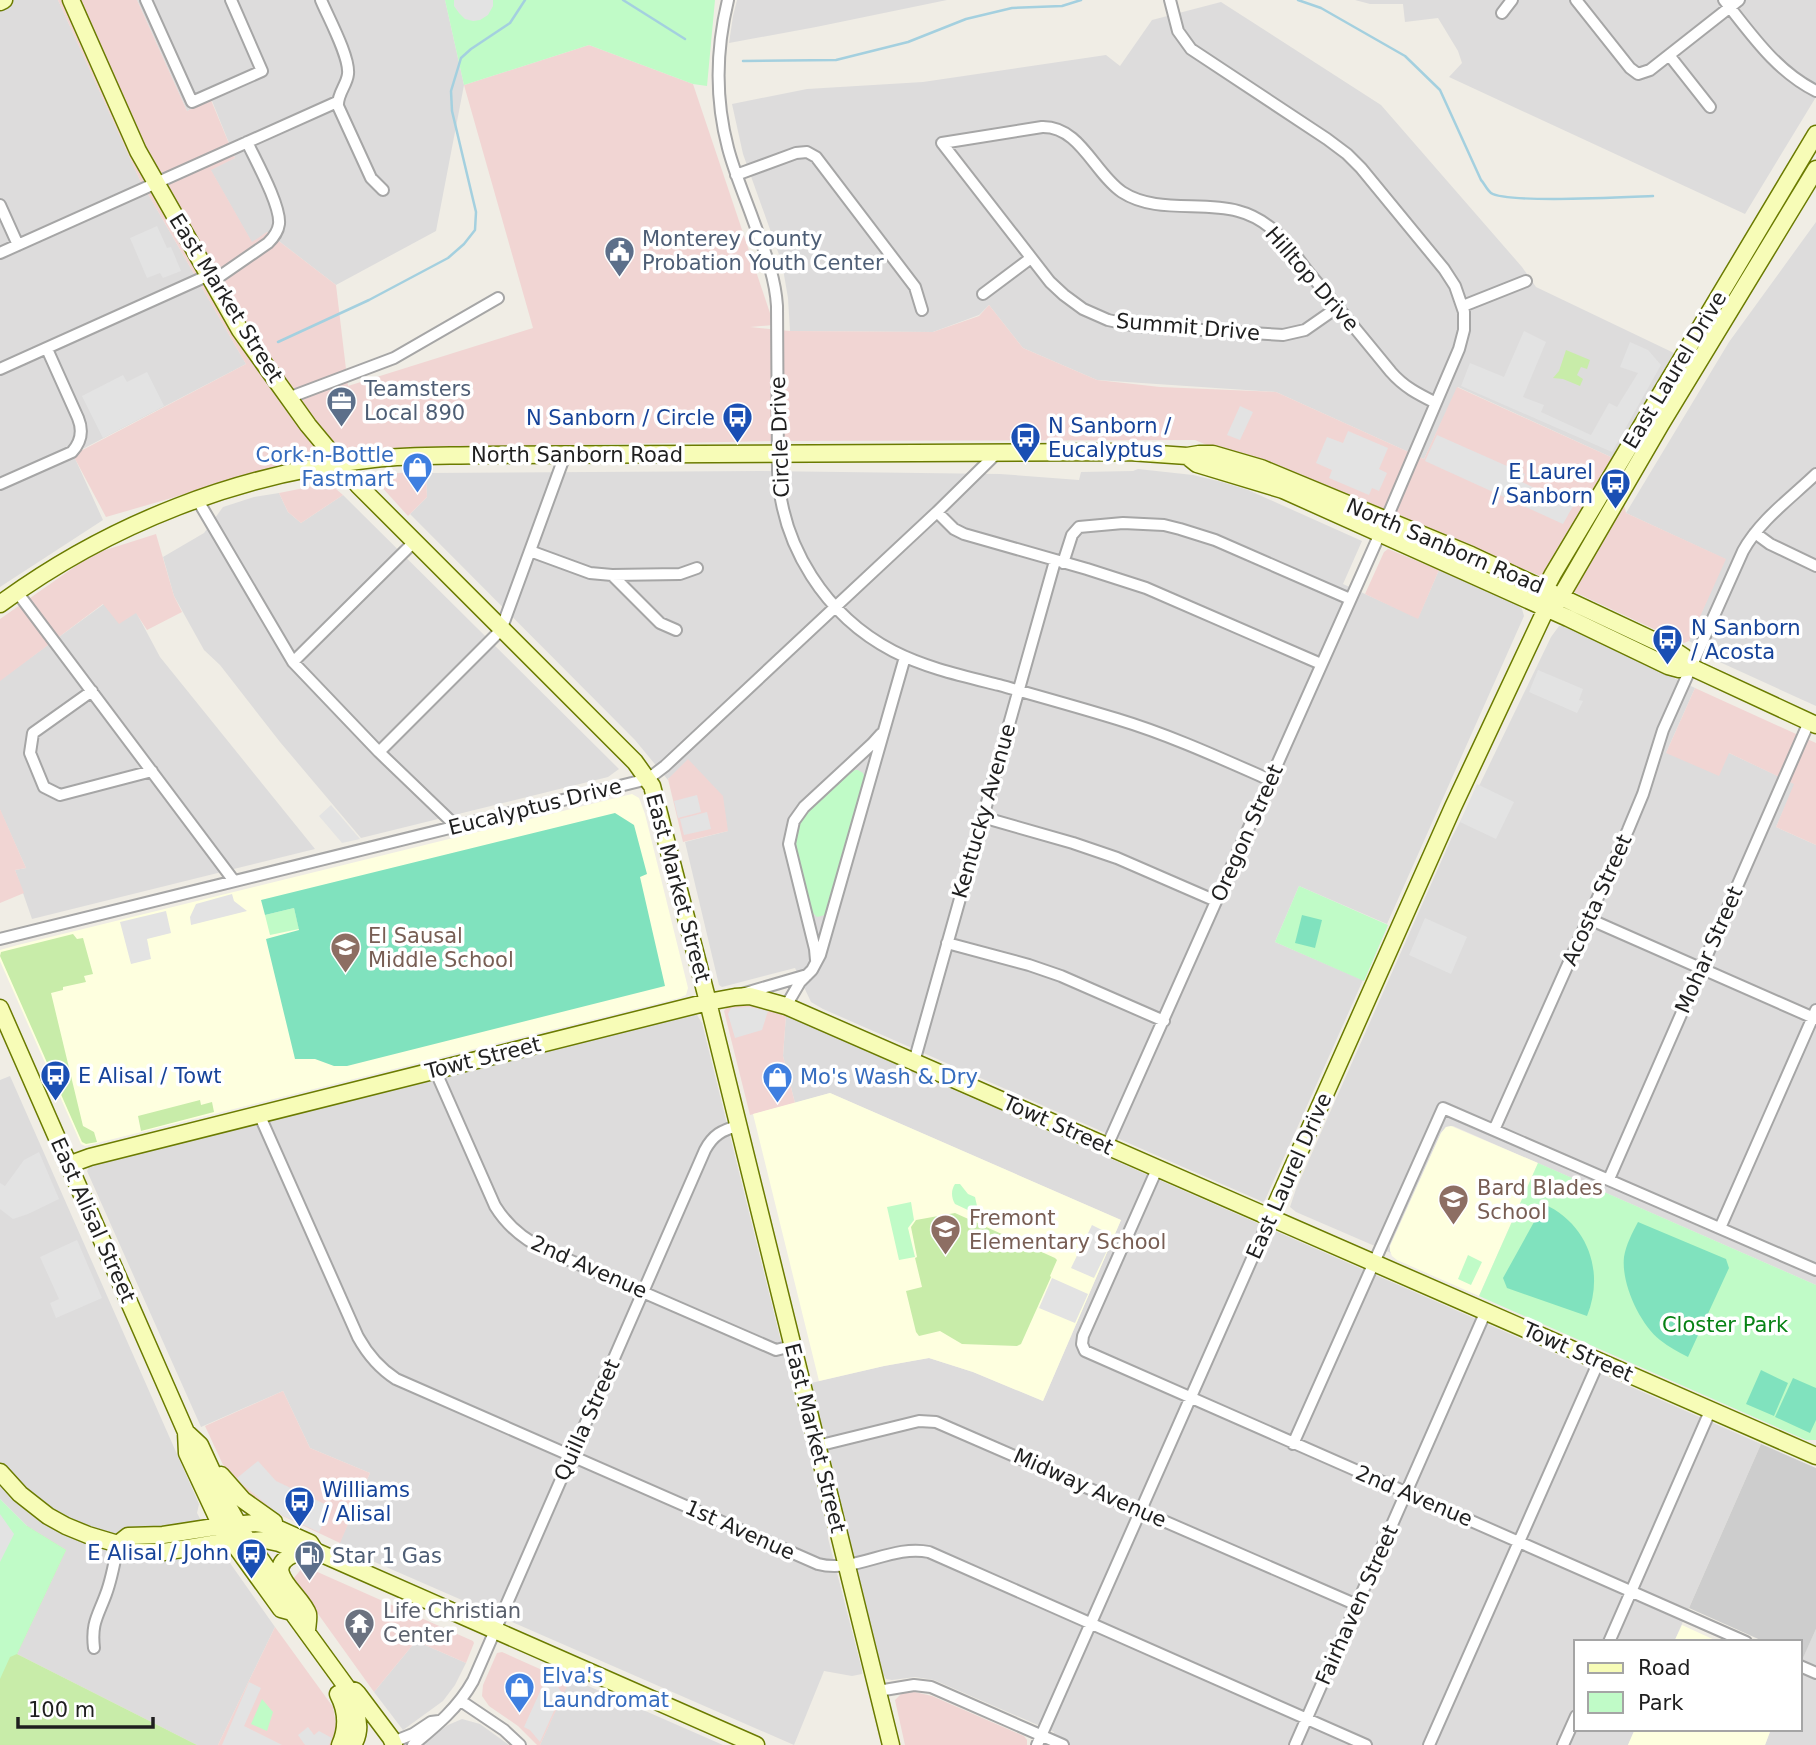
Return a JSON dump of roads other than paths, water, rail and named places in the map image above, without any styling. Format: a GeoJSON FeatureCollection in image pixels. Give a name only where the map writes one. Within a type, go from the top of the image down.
{"type":"FeatureCollection","features":[{"type":"Feature","properties":{"kind":"main road","name":"East Market Street"},"geometry":{"type":"LineString","coordinates":[[71,0],[132,138],[156,183],[240,330],[288,398],[338,464],[635,762],[648,779],[659,808],[708,1002],[889,1742]]}},
{"type":"Feature","properties":{"kind":"main road","name":"East Laurel Drive"},"geometry":{"type":"LineString","coordinates":[[1546,609],[1545,589],[1816,134]]}},
{"type":"Feature","properties":{"kind":"main road","name":"East Laurel Drive"},"geometry":{"type":"LineString","coordinates":[[1270,1218],[1440,836],[1546,609],[1561,596],[1661,424],[1816,169]]}},
{"type":"Feature","properties":{"kind":"main road","name":"North Sanborn Road"},"geometry":{"type":"LineString","coordinates":[[0,604],[87,548],[160,513],[259,481],[338,464],[408,456],[1129,452],[1187,456],[1197,464],[1283,490],[1545,589],[1672,649],[1692,667],[1812,724]]}},
{"type":"Feature","properties":{"kind":"main road","name":"North Sanborn Road"},"geometry":{"type":"LineString","coordinates":[[1383,527],[1546,609],[1668,666],[1679,669],[1692,667]]}},
{"type":"Feature","properties":{"kind":"main road","name":"Towt Street"},"geometry":{"type":"LineString","coordinates":[[68,1165],[90,1157],[708,1002],[743,996],[759,997],[786,1006],[1816,1456]]}},
{"type":"Feature","properties":{"kind":"main road","name":"East Alisal Street"},"geometry":{"type":"LineString","coordinates":[[0,1008],[186,1432],[187,1452],[281,1609],[292,1612],[348,1689],[355,1691],[393,1742]]}},
{"type":"Feature","properties":{"kind":"main road","name":"East Alisal Street"},"geometry":{"type":"LineString","coordinates":[[186,1432],[200,1445],[229,1525]]}},
{"type":"Feature","properties":{"kind":"main road"},"geometry":{"type":"LineString","coordinates":[[200,1445],[237,1495],[287,1532]]}},
{"type":"Feature","properties":{"kind":"main road"},"geometry":{"type":"LineString","coordinates":[[0,1472],[20,1494],[47,1516],[88,1535],[118,1544],[127,1551],[150,1553],[239,1541],[273,1541],[307,1552],[495,1629],[756,1745]]}},
{"type":"Feature","properties":{"kind":"main road"},"geometry":{"type":"LineString","coordinates":[[118,1544],[128,1536],[163,1535],[259,1523],[310,1543],[307,1552]]}},
{"type":"Feature","properties":{"kind":"main road"},"geometry":{"type":"LineString","coordinates":[[307,1552],[286,1559],[280,1571],[307,1614],[307,1632]]}},
{"type":"Feature","properties":{"kind":"main road"},"geometry":{"type":"LineString","coordinates":[[325,1657],[326,1676],[342,1702],[346,1718],[345,1732],[350,1743],[369,1734],[393,1742]]}},
{"type":"Feature","properties":{"kind":"main road","name":"East Alisal Street"},"geometry":{"type":"LineString","coordinates":[[348,1689],[346,1696],[358,1717],[358,1730],[350,1743]]}},
{"type":"Feature","properties":{"kind":"street"},"geometry":{"type":"LineString","coordinates":[[146,0],[192,102],[262,71],[231,0]]}},
{"type":"Feature","properties":{"kind":"street"},"geometry":{"type":"LineString","coordinates":[[0,253],[337,102],[349,69],[321,0]]}},
{"type":"Feature","properties":{"kind":"street","name":"Circle Drive"},"geometry":{"type":"LineString","coordinates":[[729,0],[719,54],[718,88],[723,127],[736,175],[769,263],[776,291],[780,494],[785,521],[794,545],[814,581],[852,624],[905,657],[1157,732],[1270,780]]}},
{"type":"Feature","properties":{"kind":"street"},"geometry":{"type":"LineString","coordinates":[[1170,0],[1178,31],[1191,49],[1326,138],[1362,168],[1444,269],[1463,306],[1526,281]]}},
{"type":"Feature","properties":{"kind":"street"},"geometry":{"type":"LineString","coordinates":[[1502,13],[1512,0]]}},
{"type":"Feature","properties":{"kind":"street"},"geometry":{"type":"LineString","coordinates":[[1576,0],[1630,68],[1642,74],[1670,55],[1731,2],[1778,65],[1816,92]]}},
{"type":"Feature","properties":{"kind":"street"},"geometry":{"type":"LineString","coordinates":[[1670,55],[1710,107]]}},
{"type":"Feature","properties":{"kind":"street"},"geometry":{"type":"LineString","coordinates":[[337,102],[371,178],[383,190]]}},
{"type":"Feature","properties":{"kind":"street","name":"Hilltop Drive"},"geometry":{"type":"LineString","coordinates":[[942,143],[1042,127],[1059,129],[1074,140],[1109,182],[1128,195],[1152,203],[1233,210],[1263,222],[1277,233],[1398,381],[1436,403]]}},
{"type":"Feature","properties":{"kind":"street"},"geometry":{"type":"LineString","coordinates":[[0,369],[211,278],[268,243],[279,228],[278,212],[247,142]]}},
{"type":"Feature","properties":{"kind":"street","name":"Summit Drive"},"geometry":{"type":"LineString","coordinates":[[942,143],[1056,288],[1083,309],[1108,320],[1136,326],[1283,335],[1305,330],[1338,307]]}},
{"type":"Feature","properties":{"kind":"street"},"geometry":{"type":"LineString","coordinates":[[736,175],[796,153],[807,152],[816,157],[915,287],[922,310]]}},
{"type":"Feature","properties":{"kind":"street"},"geometry":{"type":"LineString","coordinates":[[0,205],[18,244]]}},
{"type":"Feature","properties":{"kind":"street"},"geometry":{"type":"LineString","coordinates":[[982,295],[1031,258]]}},
{"type":"Feature","properties":{"kind":"street"},"geometry":{"type":"LineString","coordinates":[[288,398],[394,358],[498,298]]}},
{"type":"Feature","properties":{"kind":"street","name":"Oregon Street"},"geometry":{"type":"LineString","coordinates":[[1107,1146],[1436,403],[1462,339],[1463,306]]}},
{"type":"Feature","properties":{"kind":"street"},"geometry":{"type":"LineString","coordinates":[[0,484],[72,452],[81,437],[81,425],[47,349]]}},
{"type":"Feature","properties":{"kind":"street","name":"Eucalyptus Drive"},"geometry":{"type":"LineString","coordinates":[[0,939],[648,779],[836,607],[997,453]]}},
{"type":"Feature","properties":{"kind":"street"},"geometry":{"type":"LineString","coordinates":[[379,752],[501,630],[565,455]]}},
{"type":"Feature","properties":{"kind":"street","name":"Acosta Street"},"geometry":{"type":"LineString","coordinates":[[1494,1130],[1635,813],[1657,746],[1743,551],[1755,533],[1816,474]]}},
{"type":"Feature","properties":{"kind":"street"},"geometry":{"type":"LineString","coordinates":[[197,499],[293,662],[456,827]]}},
{"type":"Feature","properties":{"kind":"street"},"geometry":{"type":"LineString","coordinates":[[937,512],[950,526],[964,534],[1120,579],[1321,664]]}},
{"type":"Feature","properties":{"kind":"street","name":"Kentucky Avenue"},"geometry":{"type":"LineString","coordinates":[[914,1062],[1018,690],[1059,562],[1079,527],[1109,523],[1149,523],[1180,528],[1215,540],[1350,599]]}},
{"type":"Feature","properties":{"kind":"street"},"geometry":{"type":"LineString","coordinates":[[1755,533],[1770,544],[1816,566]]}},
{"type":"Feature","properties":{"kind":"street"},"geometry":{"type":"LineString","coordinates":[[293,662],[414,542]]}},
{"type":"Feature","properties":{"kind":"street"},"geometry":{"type":"LineString","coordinates":[[530,551],[590,573],[680,574],[697,568]]}},
{"type":"Feature","properties":{"kind":"street"},"geometry":{"type":"LineString","coordinates":[[612,575],[660,623],[676,631]]}},
{"type":"Feature","properties":{"kind":"street"},"geometry":{"type":"LineString","coordinates":[[17,592],[234,881]]}},
{"type":"Feature","properties":{"kind":"street"},"geometry":{"type":"LineString","coordinates":[[786,1006],[820,955],[905,657]]}},
{"type":"Feature","properties":{"kind":"street"},"geometry":{"type":"LineString","coordinates":[[92,691],[33,733],[30,753],[44,787],[60,795],[152,771]]}},
{"type":"Feature","properties":{"kind":"street","name":"Mohar Street"},"geometry":{"type":"LineString","coordinates":[[1609,1179],[1812,724]]}},
{"type":"Feature","properties":{"kind":"street"},"geometry":{"type":"LineString","coordinates":[[815,964],[815,949],[790,848],[792,826],[804,807],[877,739],[884,728]]}},
{"type":"Feature","properties":{"kind":"street"},"geometry":{"type":"LineString","coordinates":[[845,769],[854,766],[863,768],[869,786]]}},
{"type":"Feature","properties":{"kind":"street"},"geometry":{"type":"LineString","coordinates":[[982,817],[1117,858],[1216,901]]}},
{"type":"Feature","properties":{"kind":"street"},"geometry":{"type":"LineString","coordinates":[[805,910],[817,921],[826,919],[833,912]]}},
{"type":"Feature","properties":{"kind":"street"},"geometry":{"type":"LineString","coordinates":[[1589,919],[1815,1016],[1720,1228]]}},
{"type":"Feature","properties":{"kind":"street"},"geometry":{"type":"LineString","coordinates":[[947,943],[1061,976],[1164,1021]]}},
{"type":"Feature","properties":{"kind":"street"},"geometry":{"type":"LineString","coordinates":[[726,998],[807,975]]}},
{"type":"Feature","properties":{"kind":"street","name":"2nd Avenue"},"geometry":{"type":"LineString","coordinates":[[435,1070],[495,1206],[522,1237],[537,1246],[776,1350],[792,1346]]}},
{"type":"Feature","properties":{"kind":"street"},"geometry":{"type":"LineString","coordinates":[[1293,1444],[1443,1108],[1816,1270]]}},
{"type":"Feature","properties":{"kind":"street","name":"1st Avenue"},"geometry":{"type":"LineString","coordinates":[[260,1114],[358,1337],[373,1361],[386,1373],[818,1564],[846,1565],[906,1551],[929,1552],[1366,1745]]}},
{"type":"Feature","properties":{"kind":"street","name":"Quilla Street"},"geometry":{"type":"LineString","coordinates":[[413,1745],[435,1728],[461,1701],[473,1681],[708,1144],[718,1133],[738,1126]]}},
{"type":"Feature","properties":{"kind":"street","name":"2nd Avenue"},"geometry":{"type":"LineString","coordinates":[[1157,1169],[1083,1336],[1083,1348],[1088,1353],[1741,1640]]}},
{"type":"Feature","properties":{"kind":"street","name":"East Laurel Drive"},"geometry":{"type":"LineString","coordinates":[[1039,1740],[1270,1218]]}},
{"type":"Feature","properties":{"kind":"street","name":"Fairhaven Street"},"geometry":{"type":"LineString","coordinates":[[1295,1745],[1486,1311]]}},
{"type":"Feature","properties":{"kind":"street"},"geometry":{"type":"LineString","coordinates":[[1429,1745],[1598,1361]]}},
{"type":"Feature","properties":{"kind":"street"},"geometry":{"type":"LineString","coordinates":[[1610,1640],[1711,1409]]}},
{"type":"Feature","properties":{"kind":"street","name":"Midway Avenue"},"geometry":{"type":"LineString","coordinates":[[817,1446],[912,1423],[931,1421],[965,1433],[1357,1605]]}},
{"type":"Feature","properties":{"kind":"street"},"geometry":{"type":"LineString","coordinates":[[94,1648],[94,1624],[107,1593],[118,1544]]}},
{"type":"Feature","properties":{"kind":"street"},"geometry":{"type":"LineString","coordinates":[[878,1690],[914,1685],[931,1687],[1039,1740],[1063,1745]]}},
{"type":"Feature","properties":{"kind":"street"},"geometry":{"type":"LineString","coordinates":[[461,1701],[504,1730],[520,1745]]}},
{"type":"Feature","properties":{"kind":"street"},"geometry":{"type":"LineString","coordinates":[[1563,1745],[1574,1720]]}},
{"type":"Feature","properties":{"kind":"street","name":"Quilla Street"},"geometry":{"type":"LineString","coordinates":[[393,1742],[413,1734],[431,1722],[439,1721]]}},
{"type":"Feature","properties":{"kind":"waterway"},"geometry":{"type":"LineString","coordinates":[[278,342],[369,300],[448,258],[475,230],[476,212],[452,111],[451,91],[461,58],[510,23],[525,0]]}},
{"type":"Feature","properties":{"kind":"waterway"},"geometry":{"type":"LineString","coordinates":[[623,0],[685,39]]}},
{"type":"Feature","properties":{"kind":"waterway"},"geometry":{"type":"LineString","coordinates":[[743,61],[836,60],[908,42],[966,19],[1012,8],[1062,6],[1081,0]]}},
{"type":"Feature","properties":{"kind":"waterway"},"geometry":{"type":"LineString","coordinates":[[1298,0],[1321,8],[1405,56],[1440,90],[1481,180],[1491,193],[1542,199],[1653,196]]}},
{"type":"Feature","properties":{"kind":"place","name":"Monterey County Probation Youth Center"},"geometry":{"type":"Point","coordinates":[619,278]}},
{"type":"Feature","properties":{"kind":"place","name":"Teamsters Local 890"},"geometry":{"type":"Point","coordinates":[341,428]}},
{"type":"Feature","properties":{"kind":"place","name":"N Sanborn / Circle"},"geometry":{"type":"Point","coordinates":[738,445]}},
{"type":"Feature","properties":{"kind":"place","name":"N Sanborn / Eucalyptus"},"geometry":{"type":"Point","coordinates":[1025,465]}},
{"type":"Feature","properties":{"kind":"place","name":"Cork-n-Bottle Fastmart"},"geometry":{"type":"Point","coordinates":[417,494]}},
{"type":"Feature","properties":{"kind":"place","name":"E Laurel / Sanborn"},"geometry":{"type":"Point","coordinates":[1616,511]}},
{"type":"Feature","properties":{"kind":"place","name":"N Sanborn / Acosta"},"geometry":{"type":"Point","coordinates":[1668,667]}},
{"type":"Feature","properties":{"kind":"place","name":"El Sausal Middle School"},"geometry":{"type":"Point","coordinates":[345,975]}},
{"type":"Feature","properties":{"kind":"place","name":"E Alisal / Towt"},"geometry":{"type":"Point","coordinates":[55,1103]}},
{"type":"Feature","properties":{"kind":"place","name":"Mo's Wash & Dry"},"geometry":{"type":"Point","coordinates":[777,1104]}},
{"type":"Feature","properties":{"kind":"place","name":"Bard Blades School"},"geometry":{"type":"Point","coordinates":[1454,1227]}},
{"type":"Feature","properties":{"kind":"place","name":"Fremont Elementary School"},"geometry":{"type":"Point","coordinates":[946,1257]}},
{"type":"Feature","properties":{"kind":"place","name":"Williams / Alisal"},"geometry":{"type":"Point","coordinates":[299,1529]}},
{"type":"Feature","properties":{"kind":"place","name":"E Alisal / John"},"geometry":{"type":"Point","coordinates":[252,1580]}},
{"type":"Feature","properties":{"kind":"place","name":"Star 1 Gas"},"geometry":{"type":"Point","coordinates":[309,1583]}},
{"type":"Feature","properties":{"kind":"place","name":"Life Christian Center"},"geometry":{"type":"Point","coordinates":[360,1650]}},
{"type":"Feature","properties":{"kind":"place","name":"Elva's Laundromat"},"geometry":{"type":"Point","coordinates":[519,1715]}},
{"type":"Feature","properties":{"kind":"park label","name":"Closter Park"},"geometry":{"type":"Point","coordinates":[1725,1325]}}]}
